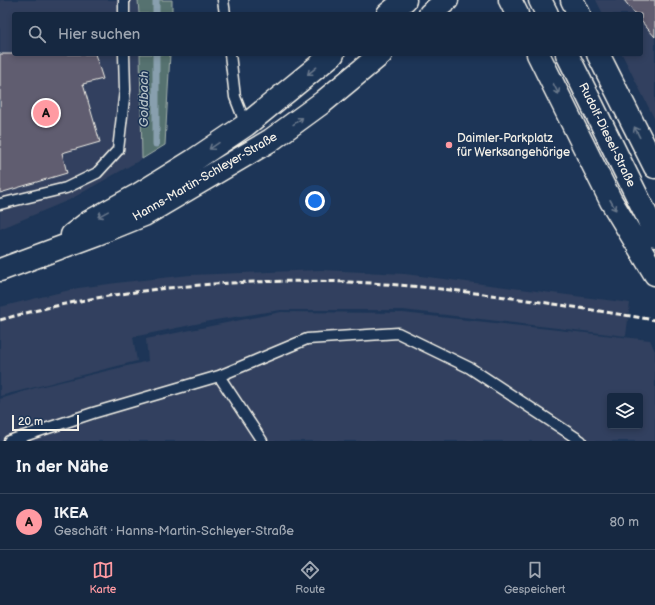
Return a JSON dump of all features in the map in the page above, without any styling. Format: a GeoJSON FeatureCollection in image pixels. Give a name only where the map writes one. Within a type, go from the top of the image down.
{"type":"FeatureCollection","features":[{"type":"Feature","properties":{"kind":"main road"},"geometry":{"type":"LineString","coordinates":[[390,12],[405,0]]}},
{"type":"Feature","properties":{"kind":"main road"},"geometry":{"type":"LineString","coordinates":[[432,12],[447,0]]}},
{"type":"Feature","properties":{"kind":"main road"},"geometry":{"type":"LineString","coordinates":[[510,0],[516,12]]}},
{"type":"Feature","properties":{"kind":"main road"},"geometry":{"type":"LineString","coordinates":[[540,0],[546,12]]}},
{"type":"Feature","properties":{"kind":"main road"},"geometry":{"type":"LineString","coordinates":[[572,0],[578,12]]}},
{"type":"Feature","properties":{"kind":"main road","name":"Hanns-Martin-Schleyer-Straße"},"geometry":{"type":"LineString","coordinates":[[54,249],[89,222],[136,196],[246,125],[331,56]]}},
{"type":"Feature","properties":{"kind":"main road","name":"Hanns-Martin-Schleyer-Straße"},"geometry":{"type":"LineString","coordinates":[[0,270],[97,234],[144,214],[241,159],[271,140],[323,102],[379,56]]}},
{"type":"Feature","properties":{"kind":"main road"},"geometry":{"type":"LineString","coordinates":[[539,56],[611,201],[655,274]]}},
{"type":"Feature","properties":{"kind":"main road","name":"Rudolf-Diesel-Straße"},"geometry":{"type":"LineString","coordinates":[[568,56],[651,221],[655,236]]}},
{"type":"Feature","properties":{"kind":"main road"},"geometry":{"type":"LineString","coordinates":[[599,56],[655,167]]}},
{"type":"Feature","properties":{"kind":"lane"},"geometry":{"type":"LineString","coordinates":[[124,0],[124,12]]}},
{"type":"Feature","properties":{"kind":"lane"},"geometry":{"type":"LineString","coordinates":[[224,0],[225,12]]}},
{"type":"Feature","properties":{"kind":"lane"},"geometry":{"type":"LineString","coordinates":[[0,204],[66,188],[97,173],[118,150],[125,90],[124,56]]}},
{"type":"Feature","properties":{"kind":"lane"},"geometry":{"type":"LineString","coordinates":[[230,56],[235,97],[246,125]]}},
{"type":"Feature","properties":{"kind":"lane"},"geometry":{"type":"LineString","coordinates":[[9,441],[93,413],[219,376],[307,339],[398,334],[470,368],[581,441]]}},
{"type":"Feature","properties":{"kind":"lane"},"geometry":{"type":"LineString","coordinates":[[219,376],[262,441]]}},
{"type":"Feature","properties":{"kind":"shaded area"},"geometry":{"type":"Polygon","coordinates":[[[0,0],[138,0],[139,12],[12,12],[12,56],[140,56],[142,159],[69,200],[0,229],[0,0]]]}},
{"type":"Feature","properties":{"kind":"shaded area"},"geometry":{"type":"Polygon","coordinates":[[[596,0],[655,0],[655,120],[623,56],[643,56],[643,12],[602,12],[596,0]]]}},
{"type":"Feature","properties":{"kind":"shaded area"},"geometry":{"type":"Polygon","coordinates":[[[321,270],[405,274],[630,303],[626,336],[403,310],[281,310],[215,320],[133,337],[137,361],[0,396],[0,307],[78,288],[124,282],[190,275],[321,270]]]}},
{"type":"Feature","properties":{"kind":"shaded area"},"geometry":{"type":"Polygon","coordinates":[[[281,312],[403,313],[650,340],[655,351],[655,441],[0,441],[0,399],[35,388],[148,361],[146,339],[281,312]]]}},
{"type":"Feature","properties":{"kind":"green space"},"geometry":{"type":"Polygon","coordinates":[[[138,0],[172,0],[172,12],[139,12],[138,0]]]}},
{"type":"Feature","properties":{"kind":"green space"},"geometry":{"type":"Polygon","coordinates":[[[140,56],[170,56],[165,145],[142,159],[140,56]]]}},
{"type":"Feature","properties":{"kind":"building"},"geometry":{"type":"Polygon","coordinates":[[[624,0],[655,0],[655,37],[643,23],[643,12],[633,12],[624,0]]]}},
{"type":"Feature","properties":{"kind":"building"},"geometry":{"type":"Polygon","coordinates":[[[0,54],[12,54],[12,56],[96,56],[103,79],[83,84],[100,142],[62,153],[67,173],[0,193],[0,54]]]}},
{"type":"Feature","properties":{"kind":"waterway","name":"Goldbach"},"geometry":{"type":"LineString","coordinates":[[156,0],[156,12]]}},
{"type":"Feature","properties":{"kind":"waterway","name":"Goldbach"},"geometry":{"type":"LineString","coordinates":[[156,56],[156,144]]}},
{"type":"Feature","properties":{"kind":"railway"},"geometry":{"type":"LineString","coordinates":[[0,320],[42,309],[129,293],[217,284],[305,281],[425,287],[541,302],[655,320]]}},
{"type":"Feature","properties":{"kind":"place","name":"IKEA"},"geometry":{"type":"Point","coordinates":[46,113]}},
{"type":"Feature","properties":{"kind":"place","name":"Daimler-Parkplatz für Werksangehörige"},"geometry":{"type":"Point","coordinates":[449,145]}}]}
